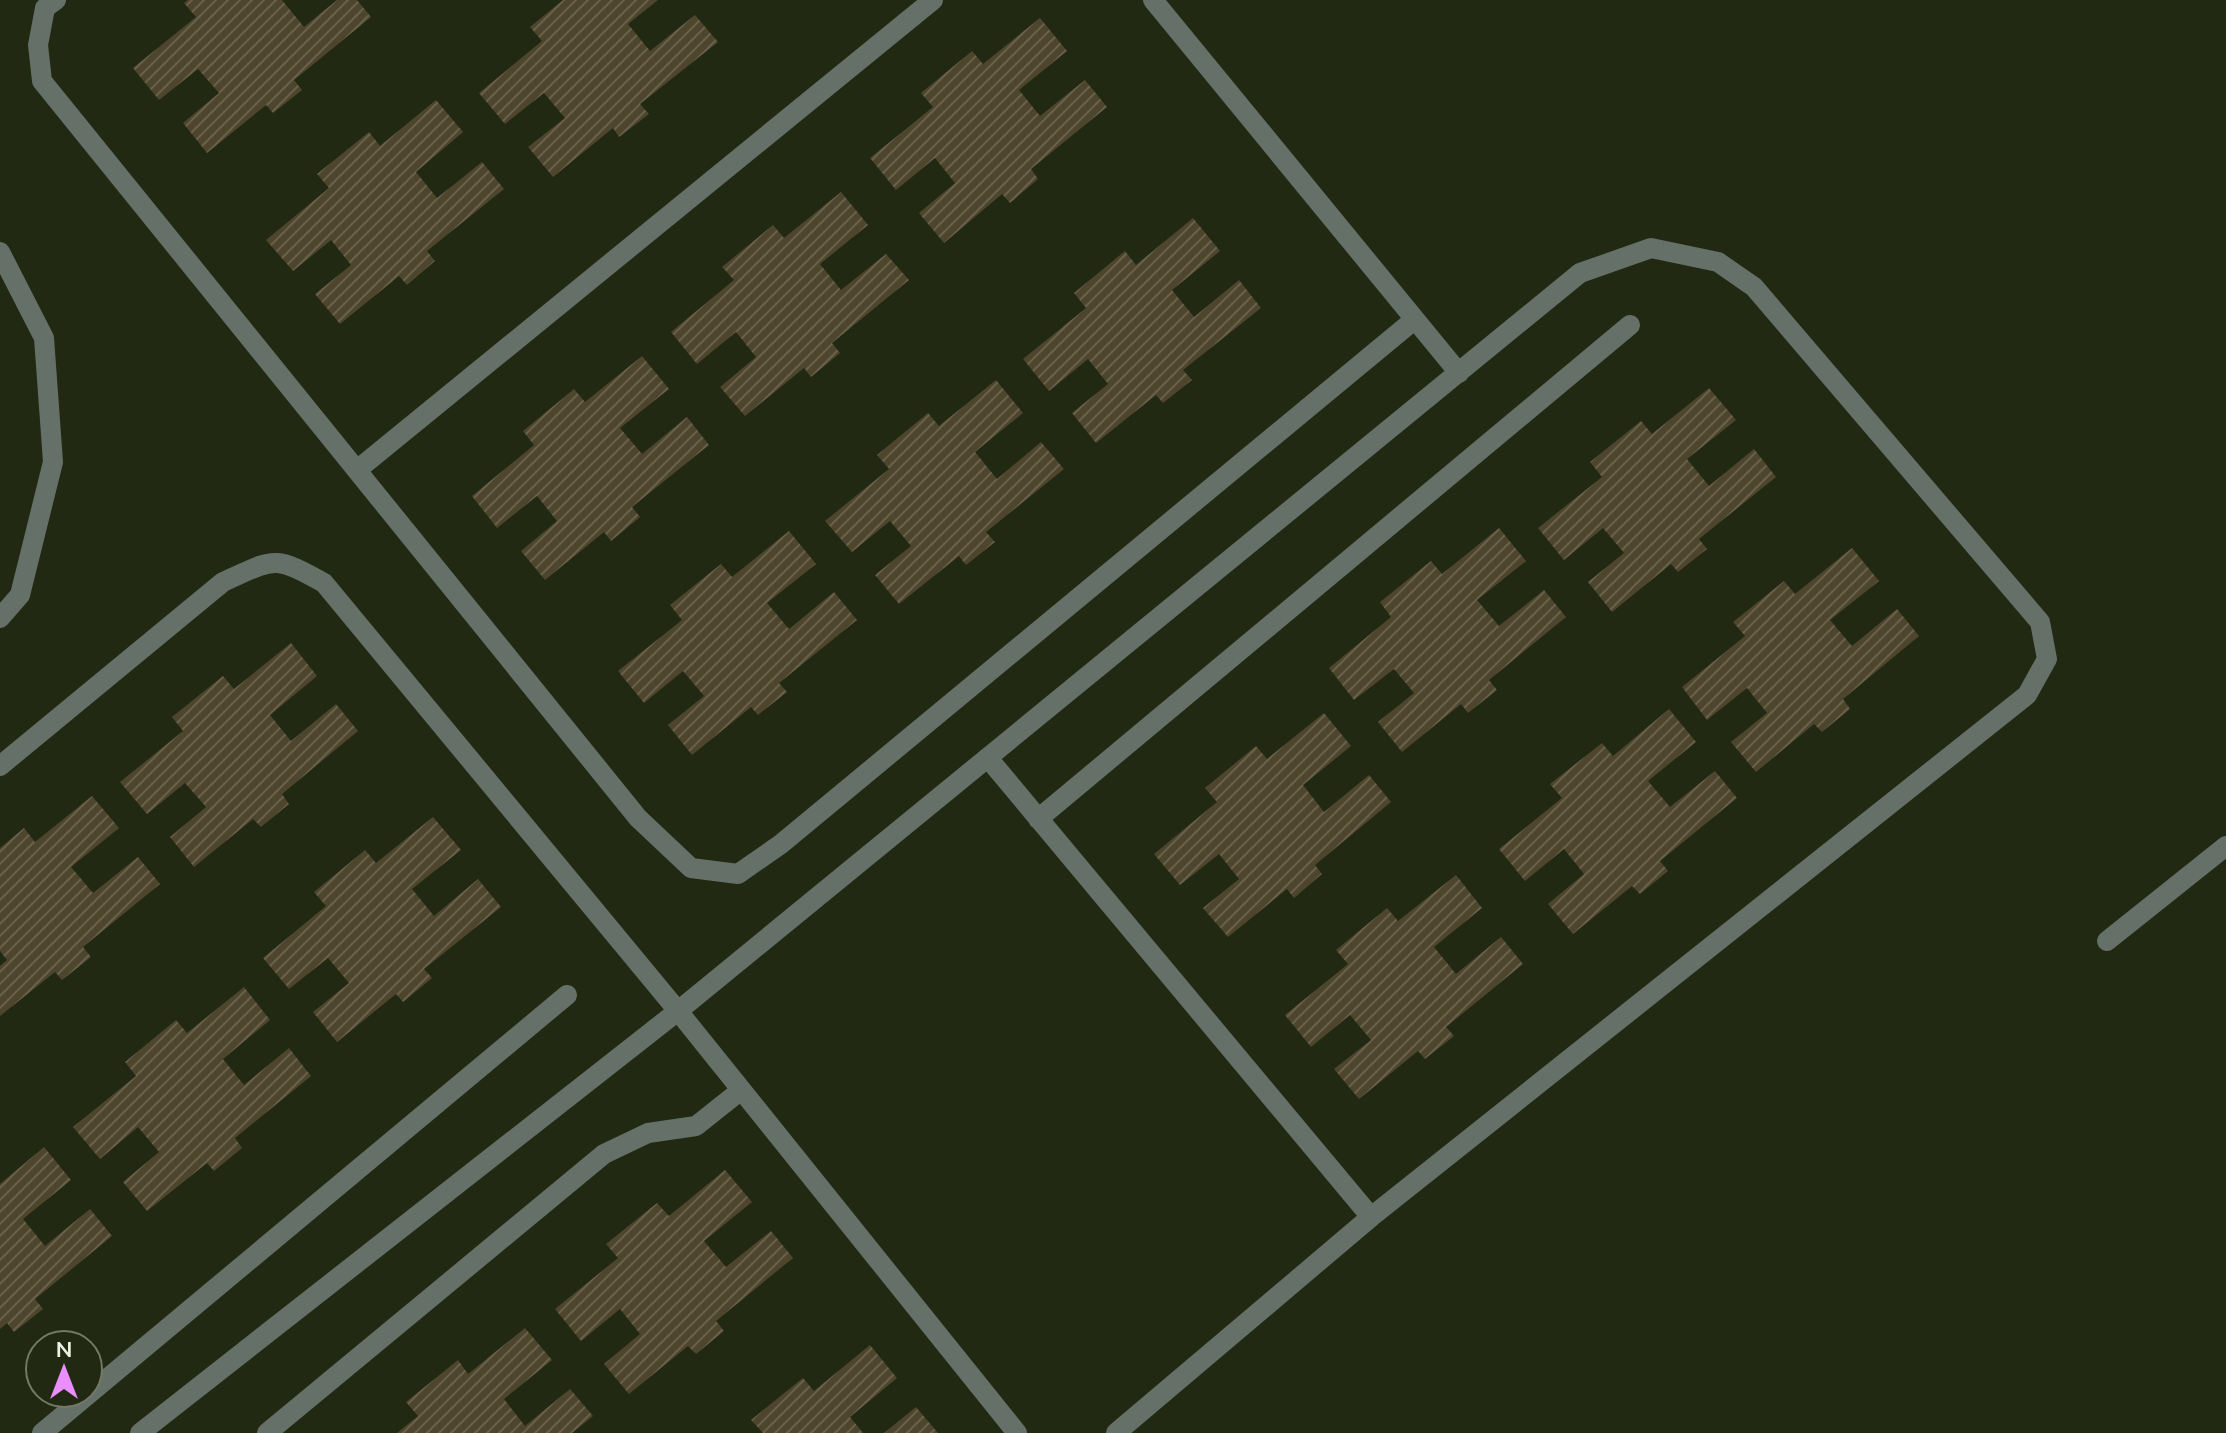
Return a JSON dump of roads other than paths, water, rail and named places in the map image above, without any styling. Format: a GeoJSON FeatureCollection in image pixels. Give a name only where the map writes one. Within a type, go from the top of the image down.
{"type":"FeatureCollection","features":[{"type":"Feature","properties":{"kind":"street"},"geometry":{"type":"LineString","coordinates":[[56,0],[45,8],[38,45],[42,81],[638,818],[691,868],[738,874],[781,844],[1414,320]]}},
{"type":"Feature","properties":{"kind":"street"},"geometry":{"type":"LineString","coordinates":[[357,470],[933,0]]}},
{"type":"Feature","properties":{"kind":"street"},"geometry":{"type":"LineString","coordinates":[[1153,0],[1459,373]]}},
{"type":"Feature","properties":{"kind":"street"},"geometry":{"type":"LineString","coordinates":[[140,1433],[678,1011],[1580,273],[1651,248],[1718,262],[1754,287],[2040,622],[2047,659],[2027,695],[2015,705],[1371,1217],[1116,1433]]}},
{"type":"Feature","properties":{"kind":"street"},"geometry":{"type":"LineString","coordinates":[[0,252],[44,338],[53,462],[20,595],[0,618]]}},
{"type":"Feature","properties":{"kind":"street"},"geometry":{"type":"LineString","coordinates":[[1038,819],[1630,325]]}},
{"type":"Feature","properties":{"kind":"street"},"geometry":{"type":"LineString","coordinates":[[0,766],[223,582],[264,564],[285,562],[324,583],[678,1011],[1017,1433]]}},
{"type":"Feature","properties":{"kind":"street"},"geometry":{"type":"LineString","coordinates":[[988,758],[1371,1217]]}},
{"type":"Feature","properties":{"kind":"street"},"geometry":{"type":"LineString","coordinates":[[2107,941],[2226,846]]}},
{"type":"Feature","properties":{"kind":"street"},"geometry":{"type":"LineString","coordinates":[[42,1433],[567,995]]}},
{"type":"Feature","properties":{"kind":"street"},"geometry":{"type":"LineString","coordinates":[[267,1433],[604,1154],[648,1133],[696,1126],[740,1091]]}}]}
